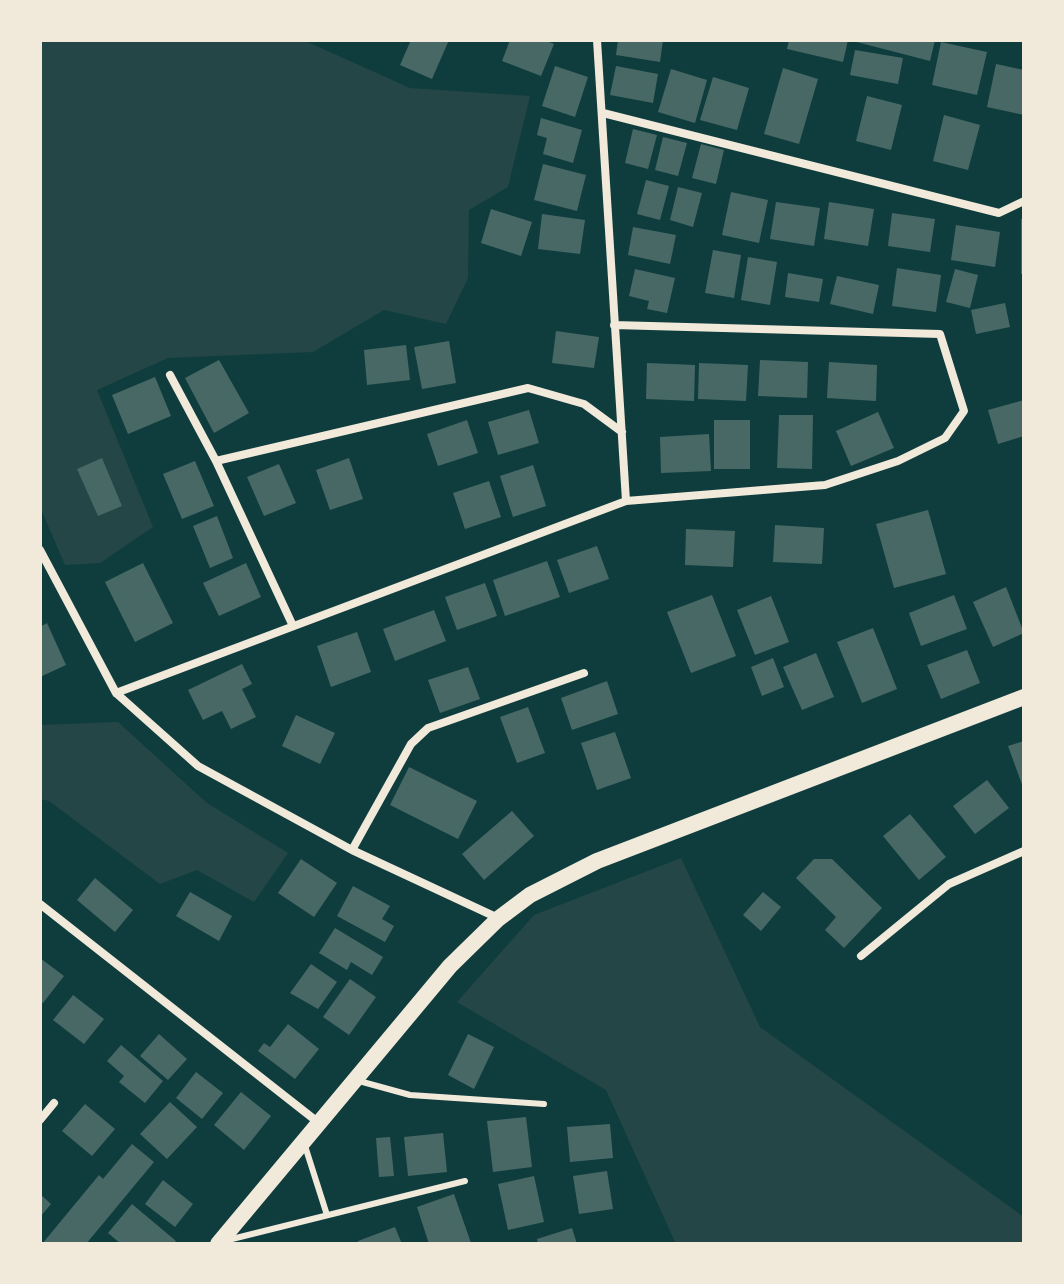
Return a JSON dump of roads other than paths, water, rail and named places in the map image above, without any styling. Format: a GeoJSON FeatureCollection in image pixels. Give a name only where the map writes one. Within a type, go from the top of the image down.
{"type":"FeatureCollection","features":[{"type":"Feature","properties":{"kind":"main road"},"geometry":{"type":"LineString","coordinates":[[218,1243],[450,966],[498,919],[530,895],[597,861],[1024,697]]}},
{"type":"Feature","properties":{"kind":"street"},"geometry":{"type":"LineString","coordinates":[[597,40],[626,501]]}},
{"type":"Feature","properties":{"kind":"street"},"geometry":{"type":"LineString","coordinates":[[603,113],[999,213],[1024,201]]}},
{"type":"Feature","properties":{"kind":"street"},"geometry":{"type":"LineString","coordinates":[[116,693],[626,501],[825,485],[898,461],[945,438],[964,411],[940,334],[614,325]]}},
{"type":"Feature","properties":{"kind":"street"},"geometry":{"type":"LineString","coordinates":[[170,375],[216,461],[293,626]]}},
{"type":"Feature","properties":{"kind":"street"},"geometry":{"type":"LineString","coordinates":[[216,461],[528,388],[584,404],[622,432]]}},
{"type":"Feature","properties":{"kind":"street"},"geometry":{"type":"LineString","coordinates":[[40,550],[116,693],[198,766],[352,850],[498,919]]}},
{"type":"Feature","properties":{"kind":"street"},"geometry":{"type":"LineString","coordinates":[[352,850],[411,744],[428,728],[584,673]]}},
{"type":"Feature","properties":{"kind":"street"},"geometry":{"type":"LineString","coordinates":[[861,956],[949,884],[1024,851]]}},
{"type":"Feature","properties":{"kind":"street"},"geometry":{"type":"LineString","coordinates":[[40,904],[319,1123]]}},
{"type":"Feature","properties":{"kind":"street"},"geometry":{"type":"LineString","coordinates":[[40,1120],[54,1103]]}},
{"type":"Feature","properties":{"kind":"lane"},"geometry":{"type":"LineString","coordinates":[[355,1080],[410,1095],[544,1104]]}},
{"type":"Feature","properties":{"kind":"lane"},"geometry":{"type":"LineString","coordinates":[[303,1142],[327,1215]]}},
{"type":"Feature","properties":{"kind":"lane"},"geometry":{"type":"LineString","coordinates":[[218,1243],[465,1181]]}}]}
